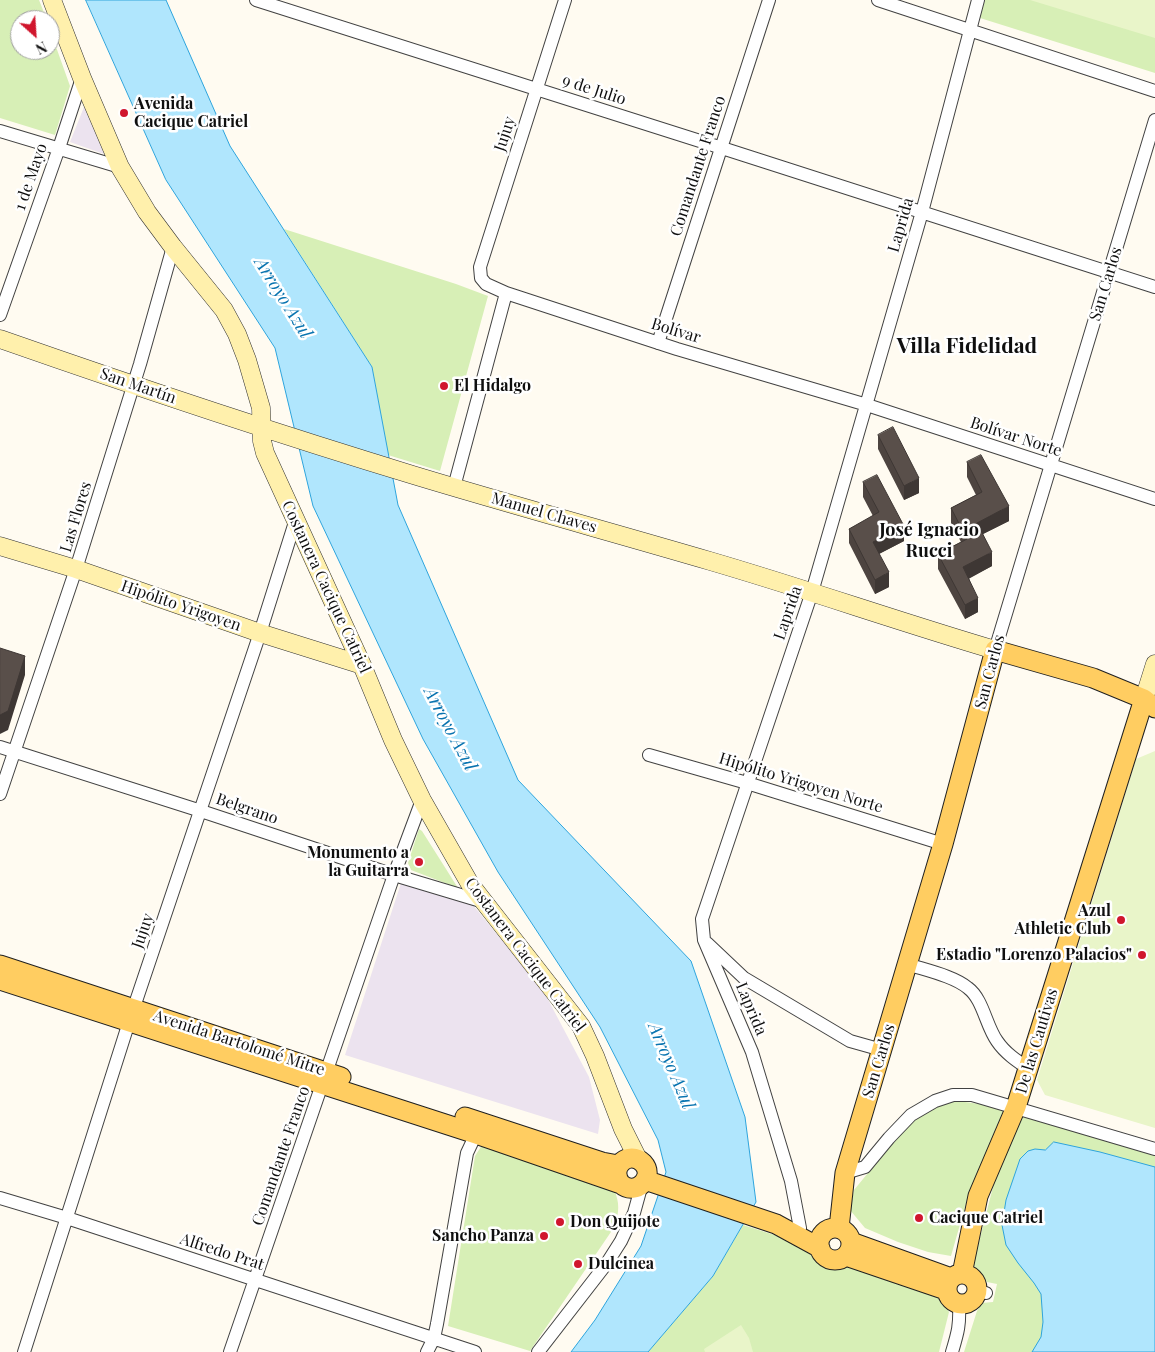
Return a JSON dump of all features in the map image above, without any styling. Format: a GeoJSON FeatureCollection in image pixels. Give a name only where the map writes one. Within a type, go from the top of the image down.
{"type":"FeatureCollection","features":[{"type":"Feature","properties":{"kind":"main road"},"geometry":{"type":"LineString","coordinates":[[996,650],[1093,678],[1150,704]]}},
{"type":"Feature","properties":{"kind":"main road","name":"San Carlos"},"geometry":{"type":"LineString","coordinates":[[837,1241],[845,1173],[943,844],[996,650]]}},
{"type":"Feature","properties":{"kind":"main road","name":"De las Cautivas"},"geometry":{"type":"LineString","coordinates":[[953,1281],[978,1196],[1016,1107],[1150,704]]}},
{"type":"Feature","properties":{"kind":"main road","name":"Avenida Bartolomé Mitre"},"geometry":{"type":"LineString","coordinates":[[0,965],[131,1015],[477,1128],[602,1162],[620,1178]]}},
{"type":"Feature","properties":{"kind":"main road","name":"Avenida Bartolomé Mitre"},"geometry":{"type":"LineString","coordinates":[[0,980],[131,1015]]}},
{"type":"Feature","properties":{"kind":"main road"},"geometry":{"type":"LineString","coordinates":[[648,1183],[646,1168],[643,1163],[638,1159],[626,1159],[620,1178],[628,1188],[634,1189],[648,1183],[776,1224],[837,1241]]}},
{"type":"Feature","properties":{"kind":"main road"},"geometry":{"type":"LineString","coordinates":[[776,1224],[800,1228],[953,1281],[971,1277],[982,1292],[969,1303],[958,1304],[951,1300],[953,1281]]}},
{"type":"Feature","properties":{"kind":"street","name":"Costanera Cacique Catriel"},"geometry":{"type":"LineString","coordinates":[[52,0],[120,168],[147,212],[172,247],[224,310],[237,334],[248,360],[269,430],[262,441],[265,454],[362,664],[393,740],[422,800],[470,884],[581,1026],[595,1056],[623,1129],[638,1159]]}},
{"type":"Feature","properties":{"kind":"street","name":"9 de Julio"},"geometry":{"type":"LineString","coordinates":[[256,0],[1155,287]]}},
{"type":"Feature","properties":{"kind":"street","name":"Jujuy"},"geometry":{"type":"LineString","coordinates":[[481,278],[480,267],[565,0]]}},
{"type":"Feature","properties":{"kind":"street","name":"Comandante Franco"},"geometry":{"type":"LineString","coordinates":[[658,342],[769,0]]}},
{"type":"Feature","properties":{"kind":"street"},"geometry":{"type":"LineString","coordinates":[[878,0],[1155,91]]}},
{"type":"Feature","properties":{"kind":"street","name":"Laprida"},"geometry":{"type":"LineString","coordinates":[[800,1228],[792,1181],[752,1052],[704,940],[702,919],[812,592],[922,212],[978,0]]}},
{"type":"Feature","properties":{"kind":"street","name":"1 de Mayo"},"geometry":{"type":"LineString","coordinates":[[0,315],[82,78]]}},
{"type":"Feature","properties":{"kind":"street","name":"San Carlos"},"geometry":{"type":"LineString","coordinates":[[996,650],[1155,120]]}},
{"type":"Feature","properties":{"kind":"street"},"geometry":{"type":"LineString","coordinates":[[0,131],[120,168]]}},
{"type":"Feature","properties":{"kind":"street","name":"Las Flores"},"geometry":{"type":"LineString","coordinates":[[0,794],[76,570],[134,386],[172,247]]}},
{"type":"Feature","properties":{"kind":"street","name":"Bolívar"},"geometry":{"type":"LineString","coordinates":[[481,278],[486,284],[506,293],[658,342],[867,404]]}},
{"type":"Feature","properties":{"kind":"street"},"geometry":{"type":"LineString","coordinates":[[454,487],[506,293]]}},
{"type":"Feature","properties":{"kind":"street","name":"San Martín"},"geometry":{"type":"LineString","coordinates":[[0,339],[134,386],[269,430]]}},
{"type":"Feature","properties":{"kind":"street","name":"Bolívar Norte"},"geometry":{"type":"LineString","coordinates":[[867,404],[1155,499]]}},
{"type":"Feature","properties":{"kind":"street","name":"Manuel Chaves"},"geometry":{"type":"LineString","coordinates":[[269,430],[413,475],[710,561],[996,650]]}},
{"type":"Feature","properties":{"kind":"street","name":"Jujuy"},"geometry":{"type":"LineString","coordinates":[[24,1352],[131,1015],[260,633],[295,522]]}},
{"type":"Feature","properties":{"kind":"street","name":"Hipólito Yrigoyen"},"geometry":{"type":"LineString","coordinates":[[0,546],[260,633],[362,664]]}},
{"type":"Feature","properties":{"kind":"street","name":"De las Cautivas"},"geometry":{"type":"LineString","coordinates":[[1150,704],[1155,664]]}},
{"type":"Feature","properties":{"kind":"street","name":"Belgrano"},"geometry":{"type":"LineString","coordinates":[[0,747],[201,810],[394,876],[484,902]]}},
{"type":"Feature","properties":{"kind":"street","name":"Hipólito Yrigoyen Norte"},"geometry":{"type":"LineString","coordinates":[[648,755],[747,783],[943,844]]}},
{"type":"Feature","properties":{"kind":"street","name":"Comandante Franco"},"geometry":{"type":"LineString","coordinates":[[230,1352],[422,800]]}},
{"type":"Feature","properties":{"kind":"street"},"geometry":{"type":"LineString","coordinates":[[704,940],[744,978],[850,1041],[882,1050]]}},
{"type":"Feature","properties":{"kind":"street"},"geometry":{"type":"LineString","coordinates":[[907,964],[960,982],[970,989],[978,999],[996,1041],[1005,1051],[1029,1069]]}},
{"type":"Feature","properties":{"kind":"street"},"geometry":{"type":"LineString","coordinates":[[845,1173],[865,1166],[911,1115],[953,1095],[972,1095],[1155,1149]]}},
{"type":"Feature","properties":{"kind":"street"},"geometry":{"type":"LineString","coordinates":[[427,1352],[434,1338],[467,1152],[477,1128]]}},
{"type":"Feature","properties":{"kind":"street"},"geometry":{"type":"LineString","coordinates":[[620,1178],[628,1202],[621,1241]]}},
{"type":"Feature","properties":{"kind":"street"},"geometry":{"type":"LineString","coordinates":[[538,1352],[607,1263],[621,1241],[648,1183]]}},
{"type":"Feature","properties":{"kind":"street","name":"Alfredo Prat"},"geometry":{"type":"LineString","coordinates":[[0,1198],[67,1218],[475,1352]]}},
{"type":"Feature","properties":{"kind":"street"},"geometry":{"type":"LineString","coordinates":[[952,1352],[960,1323],[958,1304]]}},
{"type":"Feature","properties":{"kind":"shaded area"},"geometry":{"type":"Polygon","coordinates":[[[84,107],[104,154],[70,142],[84,107]]]}},
{"type":"Feature","properties":{"kind":"shaded area"},"geometry":{"type":"Polygon","coordinates":[[[402,880],[473,905],[544,992],[589,1077],[600,1120],[598,1134],[345,1055],[402,880]]]}},
{"type":"Feature","properties":{"kind":"green space"},"geometry":{"type":"Polygon","coordinates":[[[0,0],[39,0],[43,10],[10,10],[10,60],[60,60],[60,58],[70,86],[55,135],[0,118],[0,0]]]}},
{"type":"Feature","properties":{"kind":"green space"},"geometry":{"type":"Polygon","coordinates":[[[985,0],[1155,0],[1155,73],[980,18],[985,0]]]}},
{"type":"Feature","properties":{"kind":"green space"},"geometry":{"type":"Polygon","coordinates":[[[1030,0],[1155,0],[1155,38],[1030,0]]]}},
{"type":"Feature","properties":{"kind":"green space"},"geometry":{"type":"Polygon","coordinates":[[[284,229],[488,296],[440,471],[388,455],[372,367],[284,229]]]}},
{"type":"Feature","properties":{"kind":"green space","name":"Azul Athletic Club"},"geometry":{"type":"Polygon","coordinates":[[[1155,751],[1155,1128],[1045,1095],[1037,1080],[1136,759],[1155,751]]]}},
{"type":"Feature","properties":{"kind":"green space"},"geometry":{"type":"Polygon","coordinates":[[[419,829],[458,888],[411,870],[408,863],[419,829]]]}},
{"type":"Feature","properties":{"kind":"green space"},"geometry":{"type":"Polygon","coordinates":[[[950,1100],[1004,1109],[969,1193],[951,1256],[928,1252],[865,1228],[850,1210],[854,1190],[904,1129],[931,1107],[950,1100]]]}},
{"type":"Feature","properties":{"kind":"green space"},"geometry":{"type":"Polygon","coordinates":[[[1022,1114],[1155,1155],[1155,1352],[964,1352],[977,1311],[982,1303],[993,1302],[997,1284],[987,1282],[973,1265],[994,1183],[1022,1114]]]}},
{"type":"Feature","properties":{"kind":"green space"},"geometry":{"type":"Polygon","coordinates":[[[484,1142],[614,1189],[618,1203],[615,1226],[530,1351],[448,1326],[475,1156],[484,1142]]]}},
{"type":"Feature","properties":{"kind":"green space"},"geometry":{"type":"Polygon","coordinates":[[[743,1225],[797,1242],[812,1256],[829,1265],[850,1259],[937,1293],[949,1312],[939,1352],[648,1352],[713,1276],[743,1225]]]}},
{"type":"Feature","properties":{"kind":"green space"},"geometry":{"type":"Polygon","coordinates":[[[741,1325],[749,1338],[753,1352],[705,1352],[704,1349],[741,1325]]]}},
{"type":"Feature","properties":{"kind":"water","name":"Arroyo Azul"},"geometry":{"type":"Polygon","coordinates":[[[86,0],[166,0],[230,146],[372,367],[398,505],[518,780],[691,961],[745,1117],[756,1202],[713,1276],[648,1352],[571,1352],[595,1320],[641,1246],[666,1172],[658,1140],[600,1027],[498,872],[423,739],[313,506],[275,348],[166,180],[86,0]]]}},
{"type":"Feature","properties":{"kind":"water"},"geometry":{"type":"Polygon","coordinates":[[[1054,1142],[1155,1167],[1155,1352],[1032,1352],[1041,1337],[1043,1322],[1041,1294],[1006,1245],[1002,1225],[1006,1200],[1020,1159],[1028,1151],[1035,1149],[1045,1150],[1054,1142]]]}},
{"type":"Feature","properties":{"kind":"building"},"geometry":{"type":"Polygon","coordinates":[[[893,427],[919,478],[904,486],[878,435],[893,427]]]}},
{"type":"Feature","properties":{"kind":"building"},"geometry":{"type":"Polygon","coordinates":[[[981,455],[1009,506],[977,523],[992,552],[963,567],[978,598],[965,605],[938,554],[967,539],[951,508],[982,492],[967,462],[981,455]]]}},
{"type":"Feature","properties":{"kind":"building"},"geometry":{"type":"Polygon","coordinates":[[[877,475],[904,526],[873,542],[889,572],[875,580],[849,529],[879,512],[863,482],[877,475]]]}},
{"type":"Feature","properties":{"kind":"building"},"geometry":{"type":"Polygon","coordinates":[[[0,648],[25,656],[8,711],[0,715],[0,648]]]}},
{"type":"Feature","properties":{"kind":"place","name":"Avenida Cacique Catriel"},"geometry":{"type":"Point","coordinates":[124,113]}},
{"type":"Feature","properties":{"kind":"place","name":"El Hidalgo"},"geometry":{"type":"Point","coordinates":[444,386]}},
{"type":"Feature","properties":{"kind":"place","name":"Monumento a la Guitarra"},"geometry":{"type":"Point","coordinates":[419,862]}},
{"type":"Feature","properties":{"kind":"place","name":"Azul Athletic Club"},"geometry":{"type":"Point","coordinates":[1121,920]}},
{"type":"Feature","properties":{"kind":"place","name":"Estadio \"Lorenzo Palacios\""},"geometry":{"type":"Point","coordinates":[1142,955]}},
{"type":"Feature","properties":{"kind":"place","name":"Cacique Catriel"},"geometry":{"type":"Point","coordinates":[919,1218]}},
{"type":"Feature","properties":{"kind":"place","name":"Don Quijote"},"geometry":{"type":"Point","coordinates":[560,1222]}},
{"type":"Feature","properties":{"kind":"place","name":"Sancho Panza"},"geometry":{"type":"Point","coordinates":[544,1236]}},
{"type":"Feature","properties":{"kind":"place","name":"Dulcinea"},"geometry":{"type":"Point","coordinates":[578,1264]}},
{"type":"Feature","properties":{"kind":"district","name":"Villa Fidelidad"},"geometry":{"type":"Point","coordinates":[967,346]}},
{"type":"Feature","properties":{"kind":"district","name":"José Ignacio Rucci"},"geometry":{"type":"Point","coordinates":[929,540]}}]}
